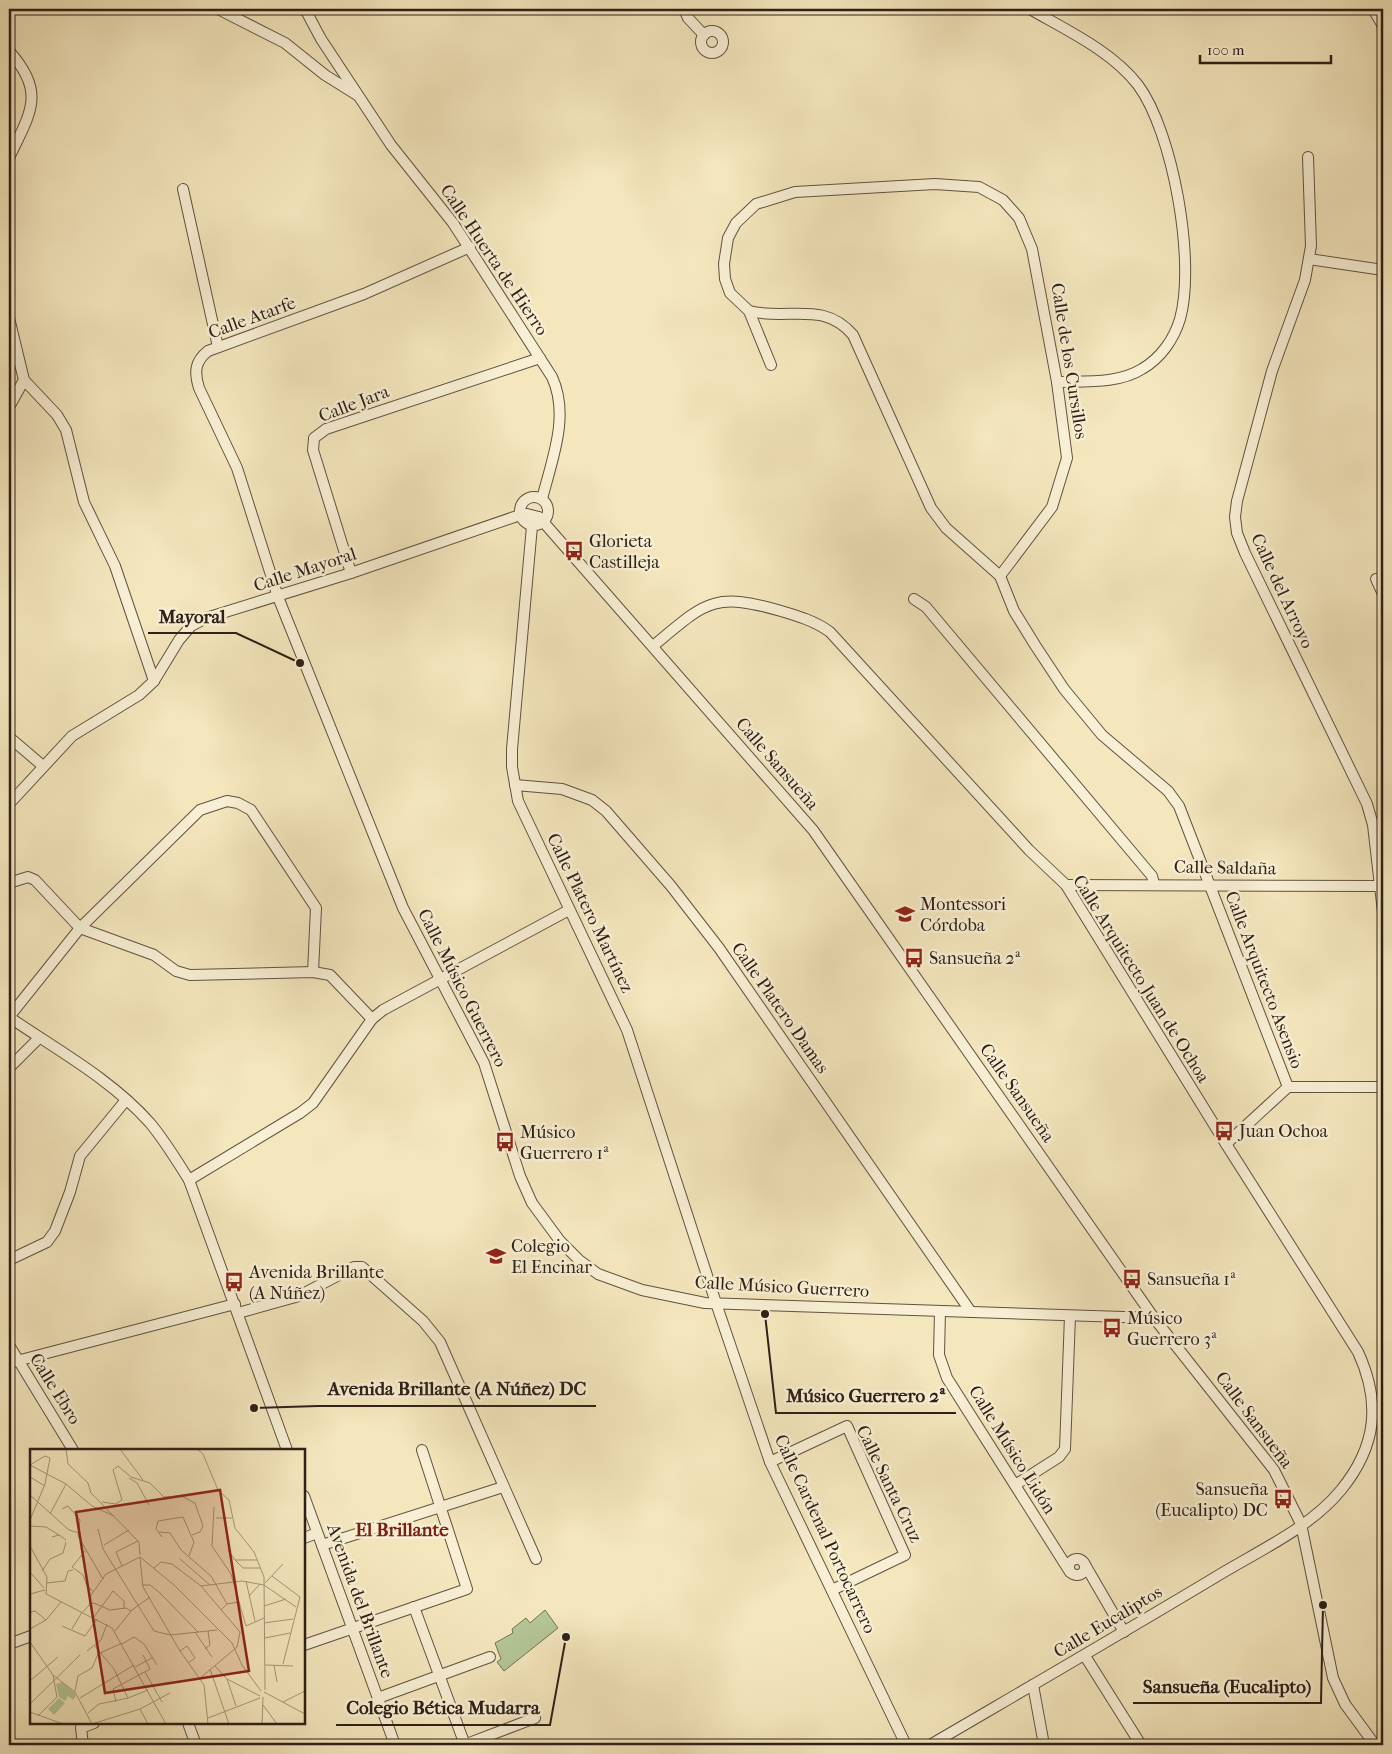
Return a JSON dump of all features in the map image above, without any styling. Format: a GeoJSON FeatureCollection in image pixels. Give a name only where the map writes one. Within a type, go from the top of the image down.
{"type":"FeatureCollection","features":[{"type":"Feature","properties":{"kind":"street"},"geometry":{"type":"LineString","coordinates":[[218,9],[285,43],[325,75],[360,97]]}},
{"type":"Feature","properties":{"kind":"street","name":"Calle Huerta de Hierro"},"geometry":{"type":"LineString","coordinates":[[305,9],[339,66],[391,145],[470,247],[558,390],[561,404],[559,429],[542,498],[548,510],[544,521]]}},
{"type":"Feature","properties":{"kind":"street"},"geometry":{"type":"LineString","coordinates":[[684,9],[688,18],[704,35]]}},
{"type":"Feature","properties":{"kind":"street"},"geometry":{"type":"LineString","coordinates":[[1030,9],[1104,54],[1130,75],[1139,87],[1154,116],[1171,165],[1179,199],[1184,248],[1180,317],[1170,341],[1153,361],[1128,376],[1057,382]]}},
{"type":"Feature","properties":{"kind":"street"},"geometry":{"type":"LineString","coordinates":[[1373,9],[1383,26]]}},
{"type":"Feature","properties":{"kind":"street"},"geometry":{"type":"LineString","coordinates":[[9,51],[27,73],[31,87],[32,104],[9,158]]}},
{"type":"Feature","properties":{"kind":"street"},"geometry":{"type":"LineString","coordinates":[[325,75],[335,72],[339,66]]}},
{"type":"Feature","properties":{"kind":"street","name":"Calle del Arroyo"},"geometry":{"type":"LineString","coordinates":[[1308,157],[1311,246],[1309,259],[1301,294],[1272,371],[1247,462],[1235,517],[1237,533],[1245,553],[1367,804],[1373,825],[1382,886],[1383,912]]}},
{"type":"Feature","properties":{"kind":"street","name":"Calle de los Cursillos"},"geometry":{"type":"LineString","coordinates":[[771,364],[749,311],[730,293],[725,279],[724,264],[728,238],[736,223],[756,204],[795,192],[935,184],[979,187],[1002,200],[1019,218],[1026,231],[1038,276],[1067,447],[1064,475],[1052,507],[1000,576]]}},
{"type":"Feature","properties":{"kind":"street"},"geometry":{"type":"LineString","coordinates":[[184,189],[218,347]]}},
{"type":"Feature","properties":{"kind":"street","name":"Calle Atarfe"},"geometry":{"type":"LineString","coordinates":[[278,597],[246,492],[196,380],[195,370],[201,356],[218,347],[364,294],[470,247]]}},
{"type":"Feature","properties":{"kind":"street"},"geometry":{"type":"LineString","coordinates":[[1309,259],[1383,270]]}},
{"type":"Feature","properties":{"kind":"street"},"geometry":{"type":"LineString","coordinates":[[749,311],[763,315],[817,313],[831,317],[844,324],[853,335],[931,508],[946,528],[1000,576],[1014,611],[1064,689],[1102,735],[1168,791],[1179,806],[1210,884]]}},
{"type":"Feature","properties":{"kind":"street"},"geometry":{"type":"LineString","coordinates":[[9,318],[24,380],[57,415],[66,430],[84,502],[115,566],[154,681]]}},
{"type":"Feature","properties":{"kind":"street","name":"Calle Jara"},"geometry":{"type":"LineString","coordinates":[[352,573],[313,450],[314,438],[326,429],[540,358]]}},
{"type":"Feature","properties":{"kind":"street"},"geometry":{"type":"LineString","coordinates":[[9,407],[24,380]]}},
{"type":"Feature","properties":{"kind":"street"},"geometry":{"type":"LineString","coordinates":[[542,498],[536,497],[525,500],[522,504],[520,515],[525,523],[532,526],[544,521]]}},
{"type":"Feature","properties":{"kind":"street","name":"Calle Mayoral"},"geometry":{"type":"LineString","coordinates":[[9,804],[72,736],[139,695],[154,681],[179,640],[191,626],[206,618],[352,573],[520,515],[533,514]]}},
{"type":"Feature","properties":{"kind":"street","name":"Calle Sansueña"},"geometry":{"type":"LineString","coordinates":[[533,514],[544,521],[813,830],[1154,1318],[1274,1470],[1301,1524],[1333,1678],[1345,1704],[1375,1745]]}},
{"type":"Feature","properties":{"kind":"street","name":"Calle Platero Martínez"},"geometry":{"type":"LineString","coordinates":[[532,526],[512,750],[515,785],[523,814],[628,1030],[716,1303]]}},
{"type":"Feature","properties":{"kind":"street"},"geometry":{"type":"LineString","coordinates":[[1376,579],[1383,594]]}},
{"type":"Feature","properties":{"kind":"street","name":"Calle Músico Guerrero"},"geometry":{"type":"LineString","coordinates":[[278,597],[400,899],[484,1063],[520,1176],[532,1203],[554,1235],[578,1260],[598,1274],[619,1283],[716,1303],[1154,1318]]}},
{"type":"Feature","properties":{"kind":"street"},"geometry":{"type":"LineString","coordinates":[[914,599],[926,608],[1152,876],[1154,884]]}},
{"type":"Feature","properties":{"kind":"street","name":"Calle Arquitecto Juan de Ochoa"},"geometry":{"type":"LineString","coordinates":[[653,646],[693,613],[721,601],[751,602],[802,617],[823,627],[1029,850],[1066,885],[1226,1144],[1358,1352],[1372,1393],[1373,1418],[1362,1456],[1342,1488],[1332,1500],[1301,1524]]}},
{"type":"Feature","properties":{"kind":"street"},"geometry":{"type":"LineString","coordinates":[[9,737],[43,766]]}},
{"type":"Feature","properties":{"kind":"street","name":"Calle Platero Damas"},"geometry":{"type":"LineString","coordinates":[[515,785],[562,789],[592,800],[606,812],[665,879],[719,948],[971,1312]]}},
{"type":"Feature","properties":{"kind":"street"},"geometry":{"type":"LineString","coordinates":[[287,1449],[189,1180],[151,1124],[126,1100],[9,1017],[80,928],[200,810],[227,801],[238,803],[251,810],[316,908],[313,972]]}},
{"type":"Feature","properties":{"kind":"street"},"geometry":{"type":"LineString","coordinates":[[9,883],[28,877],[35,880],[80,928],[154,954],[176,971],[190,975],[313,972],[330,975],[372,1019]]}},
{"type":"Feature","properties":{"kind":"street","name":"Calle Arquitecto Asensio"},"geometry":{"type":"LineString","coordinates":[[1210,884],[1288,1087]]}},
{"type":"Feature","properties":{"kind":"street","name":"Calle Saldaña"},"geometry":{"type":"LineString","coordinates":[[1066,885],[1382,886]]}},
{"type":"Feature","properties":{"kind":"street"},"geometry":{"type":"LineString","coordinates":[[189,1180],[300,1113],[313,1103],[372,1019],[383,1010],[570,910]]}},
{"type":"Feature","properties":{"kind":"street"},"geometry":{"type":"LineString","coordinates":[[9,1068],[39,1038]]}},
{"type":"Feature","properties":{"kind":"street"},"geometry":{"type":"LineString","coordinates":[[1226,1144],[1288,1087],[1383,1087]]}},
{"type":"Feature","properties":{"kind":"street"},"geometry":{"type":"LineString","coordinates":[[9,1260],[47,1242],[55,1231],[70,1192],[80,1156],[126,1100]]}},
{"type":"Feature","properties":{"kind":"street"},"geometry":{"type":"LineString","coordinates":[[13,1362],[236,1308],[299,1296],[354,1267],[362,1267],[424,1321],[440,1342],[536,1559]]}},
{"type":"Feature","properties":{"kind":"street","name":"Calle Cardenal Portocarrero"},"geometry":{"type":"LineString","coordinates":[[716,1303],[770,1462],[906,1745]]}},
{"type":"Feature","properties":{"kind":"street","name":"Calle Músico Lidón"},"geometry":{"type":"LineString","coordinates":[[940,1311],[939,1355],[947,1378],[1070,1572],[1069,1564],[1072,1560],[1078,1559],[1084,1563],[1124,1632]]}},
{"type":"Feature","properties":{"kind":"street"},"geometry":{"type":"LineString","coordinates":[[1015,1485],[1059,1457],[1065,1449],[1070,1316]]}},
{"type":"Feature","properties":{"kind":"street","name":"Calle Ebro"},"geometry":{"type":"LineString","coordinates":[[9,1345],[13,1362],[72,1449]]}},
{"type":"Feature","properties":{"kind":"street","name":"Calle Santa Cruz"},"geometry":{"type":"LineString","coordinates":[[770,1462],[847,1426],[905,1555],[832,1590]]}},
{"type":"Feature","properties":{"kind":"street"},"geometry":{"type":"LineString","coordinates":[[305,1646],[467,1589],[422,1450]]}},
{"type":"Feature","properties":{"kind":"street"},"geometry":{"type":"LineString","coordinates":[[322,1545],[503,1487]]}},
{"type":"Feature","properties":{"kind":"street","name":"Avenida del Brillante"},"geometry":{"type":"LineString","coordinates":[[305,1499],[395,1745]]}},
{"type":"Feature","properties":{"kind":"street","name":"Calle Eucaliptos"},"geometry":{"type":"LineString","coordinates":[[930,1745],[1085,1656],[1301,1524]]}},
{"type":"Feature","properties":{"kind":"street"},"geometry":{"type":"LineString","coordinates":[[305,1538],[317,1533]]}},
{"type":"Feature","properties":{"kind":"street"},"geometry":{"type":"LineString","coordinates":[[414,1607],[464,1745],[535,1718]]}},
{"type":"Feature","properties":{"kind":"street"},"geometry":{"type":"LineString","coordinates":[[9,1644],[30,1636]]}},
{"type":"Feature","properties":{"kind":"street"},"geometry":{"type":"LineString","coordinates":[[1085,1656],[1141,1745]]}},
{"type":"Feature","properties":{"kind":"street"},"geometry":{"type":"LineString","coordinates":[[378,1698],[490,1657]]}},
{"type":"Feature","properties":{"kind":"street"},"geometry":{"type":"LineString","coordinates":[[1033,1685],[1044,1745]]}},
{"type":"Feature","properties":{"kind":"street"},"geometry":{"type":"LineString","coordinates":[[83,1745],[81,1728],[91,1724]]}},
{"type":"Feature","properties":{"kind":"street"},"geometry":{"type":"LineString","coordinates":[[188,1724],[196,1745]]}},
{"type":"Feature","properties":{"kind":"green space"},"geometry":{"type":"Polygon","coordinates":[[[545,1610],[558,1628],[504,1671],[497,1662],[501,1659],[495,1643],[513,1633],[512,1629],[526,1618],[530,1623],[545,1610]]]}},
{"type":"Feature","properties":{"kind":"place","name":"Glorieta Castilleja"},"geometry":{"type":"Point","coordinates":[574,551]}},
{"type":"Feature","properties":{"kind":"place","name":"Mayoral"},"geometry":{"type":"Point","coordinates":[300,663]}},
{"type":"Feature","properties":{"kind":"place","name":"Montessori Córdoba"},"geometry":{"type":"Point","coordinates":[905,914]}},
{"type":"Feature","properties":{"kind":"place","name":"Sansueña 2ª"},"geometry":{"type":"Point","coordinates":[914,958]}},
{"type":"Feature","properties":{"kind":"place","name":"Juan Ochoa"},"geometry":{"type":"Point","coordinates":[1224,1131]}},
{"type":"Feature","properties":{"kind":"place","name":"Músico Guerrero 1ª"},"geometry":{"type":"Point","coordinates":[505,1142]}},
{"type":"Feature","properties":{"kind":"place","name":"Colegio El Encinar"},"geometry":{"type":"Point","coordinates":[496,1256]}},
{"type":"Feature","properties":{"kind":"place","name":"Sansueña 1ª"},"geometry":{"type":"Point","coordinates":[1132,1279]}},
{"type":"Feature","properties":{"kind":"place","name":"Avenida Brillante (A Núñez)"},"geometry":{"type":"Point","coordinates":[234,1282]}},
{"type":"Feature","properties":{"kind":"place","name":"Músico Guerrero 2ª"},"geometry":{"type":"Point","coordinates":[765,1314]}},
{"type":"Feature","properties":{"kind":"place","name":"Músico Guerrero 3ª"},"geometry":{"type":"Point","coordinates":[1112,1328]}},
{"type":"Feature","properties":{"kind":"place","name":"Avenida Brillante (A Núñez) DC"},"geometry":{"type":"Point","coordinates":[254,1408]}},
{"type":"Feature","properties":{"kind":"place","name":"Sansueña (Eucalipto) DC"},"geometry":{"type":"Point","coordinates":[1283,1499]}},
{"type":"Feature","properties":{"kind":"place","name":"Sansueña (Eucalipto)"},"geometry":{"type":"Point","coordinates":[1323,1605]}},
{"type":"Feature","properties":{"kind":"place","name":"Colegio Bética Mudarra"},"geometry":{"type":"Point","coordinates":[566,1637]}},
{"type":"Feature","properties":{"kind":"district","name":"El Brillante"},"geometry":{"type":"Point","coordinates":[402,1530]}}]}
